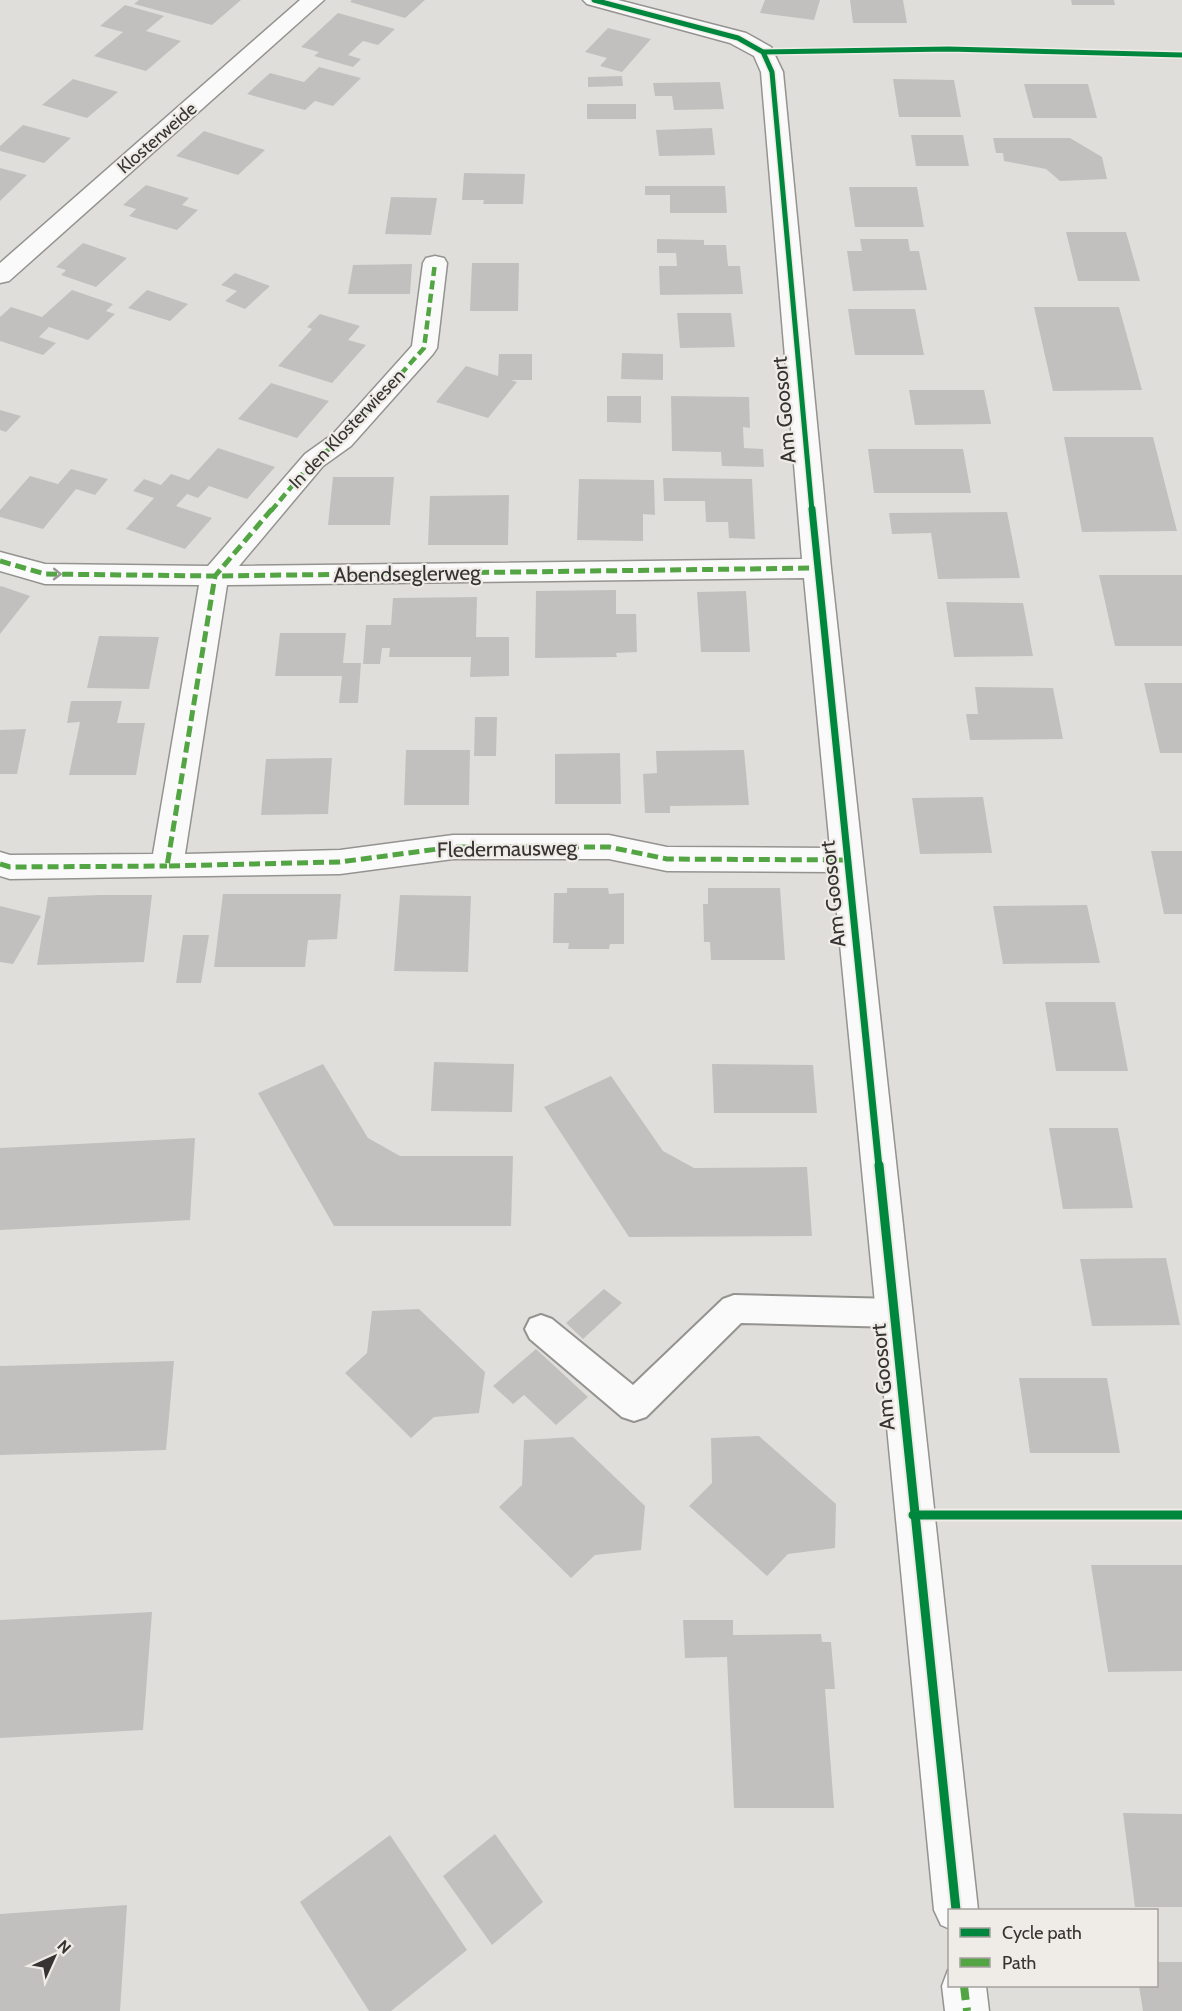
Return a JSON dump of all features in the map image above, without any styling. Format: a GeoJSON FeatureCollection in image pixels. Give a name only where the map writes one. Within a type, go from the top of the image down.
{"type":"FeatureCollection","features":[{"type":"Feature","properties":{"kind":"street","name":"Klosterweide"},"geometry":{"type":"LineString","coordinates":[[0,276],[313,0]]}},
{"type":"Feature","properties":{"kind":"street","name":"Am Goosort"},"geometry":{"type":"LineString","coordinates":[[594,0],[738,38],[763,52],[772,72],[817,568],[956,1909]]}},
{"type":"Feature","properties":{"kind":"street","name":"In den Klosterwiesen"},"geometry":{"type":"LineString","coordinates":[[215,576],[314,460],[342,440],[424,348],[435,262]]}},
{"type":"Feature","properties":{"kind":"street","name":"Abendseglerweg"},"geometry":{"type":"LineString","coordinates":[[0,561],[45,574],[215,576],[817,568]]}},
{"type":"Feature","properties":{"kind":"street"},"geometry":{"type":"LineString","coordinates":[[167,866],[215,576]]}},
{"type":"Feature","properties":{"kind":"street","name":"Fledermausweg"},"geometry":{"type":"LineString","coordinates":[[0,864],[10,867],[340,862],[453,847],[609,847],[667,858],[847,860]]}},
{"type":"Feature","properties":{"kind":"street"},"geometry":{"type":"LineString","coordinates":[[964,1987],[967,2011]]}},
{"type":"Feature","properties":{"kind":"lane"},"geometry":{"type":"LineString","coordinates":[[541,1329],[634,1406],[734,1309],[895,1313]]}},
{"type":"Feature","properties":{"kind":"building"},"geometry":{"type":"Polygon","coordinates":[[[139,0],[241,0],[212,25],[134,4],[139,0]]]}},
{"type":"Feature","properties":{"kind":"building"},"geometry":{"type":"Polygon","coordinates":[[[352,0],[425,0],[405,18],[350,2],[352,0]]]}},
{"type":"Feature","properties":{"kind":"building"},"geometry":{"type":"Polygon","coordinates":[[[765,0],[820,0],[814,20],[760,13],[765,0]]]}},
{"type":"Feature","properties":{"kind":"building"},"geometry":{"type":"Polygon","coordinates":[[[850,0],[903,0],[907,23],[853,23],[850,0]]]}},
{"type":"Feature","properties":{"kind":"building"},"geometry":{"type":"Polygon","coordinates":[[[1071,0],[1114,0],[1115,5],[1072,5],[1071,0]]]}},
{"type":"Feature","properties":{"kind":"building"},"geometry":{"type":"Polygon","coordinates":[[[125,5],[164,16],[146,31],[181,41],[146,71],[94,56],[123,32],[100,26],[125,5]]]}},
{"type":"Feature","properties":{"kind":"building"},"geometry":{"type":"Polygon","coordinates":[[[338,13],[395,29],[378,45],[363,41],[348,55],[361,59],[353,67],[314,56],[319,52],[301,47],[338,13]]]}},
{"type":"Feature","properties":{"kind":"building"},"geometry":{"type":"Polygon","coordinates":[[[608,28],[651,39],[622,72],[600,66],[607,58],[585,52],[608,28]]]}},
{"type":"Feature","properties":{"kind":"building"},"geometry":{"type":"Polygon","coordinates":[[[319,67],[361,78],[333,106],[315,101],[305,110],[247,94],[270,73],[304,82],[319,67]]]}},
{"type":"Feature","properties":{"kind":"building"},"geometry":{"type":"Polygon","coordinates":[[[622,76],[623,86],[588,87],[588,77],[622,76]]]}},
{"type":"Feature","properties":{"kind":"building"},"geometry":{"type":"Polygon","coordinates":[[[73,79],[118,92],[87,118],[42,105],[73,79]]]}},
{"type":"Feature","properties":{"kind":"building"},"geometry":{"type":"Polygon","coordinates":[[[893,79],[954,80],[961,117],[899,117],[893,79]]]}},
{"type":"Feature","properties":{"kind":"building"},"geometry":{"type":"Polygon","coordinates":[[[720,82],[724,109],[674,110],[672,96],[655,96],[653,83],[720,82]]]}},
{"type":"Feature","properties":{"kind":"building"},"geometry":{"type":"Polygon","coordinates":[[[1024,84],[1088,84],[1097,118],[1033,118],[1024,84]]]}},
{"type":"Feature","properties":{"kind":"building"},"geometry":{"type":"Polygon","coordinates":[[[587,104],[636,104],[636,119],[587,119],[587,104]]]}},
{"type":"Feature","properties":{"kind":"building"},"geometry":{"type":"Polygon","coordinates":[[[23,125],[71,138],[44,163],[0,151],[0,146],[23,125]]]}},
{"type":"Feature","properties":{"kind":"building"},"geometry":{"type":"Polygon","coordinates":[[[712,128],[715,155],[659,156],[656,130],[712,128]]]}},
{"type":"Feature","properties":{"kind":"building"},"geometry":{"type":"Polygon","coordinates":[[[204,131],[265,150],[238,175],[176,156],[204,131]]]}},
{"type":"Feature","properties":{"kind":"building"},"geometry":{"type":"Polygon","coordinates":[[[911,135],[963,135],[969,166],[916,166],[911,135]]]}},
{"type":"Feature","properties":{"kind":"building"},"geometry":{"type":"Polygon","coordinates":[[[993,138],[1070,138],[1102,157],[1107,179],[1060,181],[1046,169],[1004,161],[1003,153],[996,153],[993,138]]]}},
{"type":"Feature","properties":{"kind":"building"},"geometry":{"type":"Polygon","coordinates":[[[0,168],[27,175],[0,201],[0,168]]]}},
{"type":"Feature","properties":{"kind":"building"},"geometry":{"type":"Polygon","coordinates":[[[464,173],[525,174],[523,204],[483,204],[484,200],[462,200],[464,173]]]}},
{"type":"Feature","properties":{"kind":"building"},"geometry":{"type":"Polygon","coordinates":[[[146,185],[189,198],[182,205],[198,210],[177,230],[129,216],[136,209],[123,205],[146,185]]]}},
{"type":"Feature","properties":{"kind":"building"},"geometry":{"type":"Polygon","coordinates":[[[645,186],[725,186],[727,213],[670,213],[670,195],[645,195],[645,186]]]}},
{"type":"Feature","properties":{"kind":"building"},"geometry":{"type":"Polygon","coordinates":[[[849,187],[917,187],[924,227],[855,227],[849,187]]]}},
{"type":"Feature","properties":{"kind":"building"},"geometry":{"type":"Polygon","coordinates":[[[391,197],[437,198],[431,235],[385,234],[391,197]]]}},
{"type":"Feature","properties":{"kind":"building"},"geometry":{"type":"Polygon","coordinates":[[[1066,232],[1126,232],[1140,281],[1078,281],[1066,232]]]}},
{"type":"Feature","properties":{"kind":"building"},"geometry":{"type":"Polygon","coordinates":[[[657,239],[704,240],[704,245],[726,245],[728,266],[740,266],[743,294],[660,295],[659,266],[677,266],[676,253],[657,253],[657,239]]]}},
{"type":"Feature","properties":{"kind":"building"},"geometry":{"type":"Polygon","coordinates":[[[860,239],[908,239],[910,251],[919,251],[927,290],[853,291],[847,251],[862,251],[860,239]]]}},
{"type":"Feature","properties":{"kind":"building"},"geometry":{"type":"Polygon","coordinates":[[[83,243],[127,258],[96,287],[61,275],[66,270],[56,267],[83,243]]]}},
{"type":"Feature","properties":{"kind":"building"},"geometry":{"type":"Polygon","coordinates":[[[472,263],[519,263],[518,311],[470,311],[472,263]]]}},
{"type":"Feature","properties":{"kind":"building"},"geometry":{"type":"Polygon","coordinates":[[[412,264],[410,294],[348,294],[353,265],[412,264]]]}},
{"type":"Feature","properties":{"kind":"building"},"geometry":{"type":"Polygon","coordinates":[[[235,273],[270,286],[245,309],[225,301],[237,291],[221,285],[235,273]]]}},
{"type":"Feature","properties":{"kind":"building"},"geometry":{"type":"Polygon","coordinates":[[[72,290],[113,304],[106,311],[115,314],[88,340],[49,327],[39,337],[56,343],[43,355],[0,341],[0,317],[11,307],[42,317],[72,290]]]}},
{"type":"Feature","properties":{"kind":"building"},"geometry":{"type":"Polygon","coordinates":[[[147,290],[188,304],[170,321],[128,308],[147,290]]]}},
{"type":"Feature","properties":{"kind":"building"},"geometry":{"type":"Polygon","coordinates":[[[1034,307],[1119,307],[1142,390],[1053,391],[1034,307]]]}},
{"type":"Feature","properties":{"kind":"building"},"geometry":{"type":"Polygon","coordinates":[[[848,309],[915,309],[924,355],[855,355],[848,309]]]}},
{"type":"Feature","properties":{"kind":"building"},"geometry":{"type":"Polygon","coordinates":[[[677,313],[731,313],[735,347],[680,348],[677,313]]]}},
{"type":"Feature","properties":{"kind":"building"},"geometry":{"type":"Polygon","coordinates":[[[320,314],[360,326],[348,340],[366,345],[332,383],[278,366],[312,329],[307,327],[320,314]]]}},
{"type":"Feature","properties":{"kind":"building"},"geometry":{"type":"Polygon","coordinates":[[[622,353],[663,354],[663,380],[621,379],[622,353]]]}},
{"type":"Feature","properties":{"kind":"building"},"geometry":{"type":"Polygon","coordinates":[[[499,354],[532,354],[532,380],[511,380],[517,382],[488,418],[436,402],[466,366],[498,376],[499,354]]]}},
{"type":"Feature","properties":{"kind":"building"},"geometry":{"type":"Polygon","coordinates":[[[271,383],[329,401],[297,438],[238,419],[271,383]]]}},
{"type":"Feature","properties":{"kind":"building"},"geometry":{"type":"Polygon","coordinates":[[[909,390],[984,390],[991,424],[915,425],[909,390]]]}},
{"type":"Feature","properties":{"kind":"building"},"geometry":{"type":"Polygon","coordinates":[[[607,396],[641,396],[641,423],[607,422],[607,396]]]}},
{"type":"Feature","properties":{"kind":"building"},"geometry":{"type":"Polygon","coordinates":[[[671,396],[749,397],[750,428],[743,427],[744,448],[763,449],[764,467],[722,466],[721,452],[672,451],[671,396]]]}},
{"type":"Feature","properties":{"kind":"building"},"geometry":{"type":"Polygon","coordinates":[[[0,410],[21,416],[6,432],[0,430],[0,410]]]}},
{"type":"Feature","properties":{"kind":"building"},"geometry":{"type":"Polygon","coordinates":[[[1064,437],[1153,437],[1177,531],[1082,532],[1064,437]]]}},
{"type":"Feature","properties":{"kind":"building"},"geometry":{"type":"Polygon","coordinates":[[[218,448],[275,467],[247,499],[209,486],[198,498],[187,494],[176,506],[212,518],[185,549],[126,529],[154,498],[133,491],[144,479],[161,485],[171,474],[189,480],[218,448]]]}},
{"type":"Feature","properties":{"kind":"building"},"geometry":{"type":"Polygon","coordinates":[[[868,449],[963,449],[971,493],[874,493],[868,449]]]}},
{"type":"Feature","properties":{"kind":"building"},"geometry":{"type":"Polygon","coordinates":[[[71,469],[108,479],[95,495],[76,489],[43,529],[0,517],[0,510],[30,476],[58,484],[71,469]]]}},
{"type":"Feature","properties":{"kind":"building"},"geometry":{"type":"Polygon","coordinates":[[[333,477],[394,477],[390,525],[328,525],[333,477]]]}},
{"type":"Feature","properties":{"kind":"building"},"geometry":{"type":"Polygon","coordinates":[[[663,478],[752,479],[755,539],[729,538],[728,522],[706,522],[705,501],[664,501],[663,478]]]}},
{"type":"Feature","properties":{"kind":"building"},"geometry":{"type":"Polygon","coordinates":[[[579,479],[654,480],[655,515],[643,514],[643,541],[577,540],[579,479]]]}},
{"type":"Feature","properties":{"kind":"building"},"geometry":{"type":"Polygon","coordinates":[[[509,495],[508,545],[428,545],[430,496],[509,495]]]}},
{"type":"Feature","properties":{"kind":"building"},"geometry":{"type":"Polygon","coordinates":[[[1007,512],[1020,578],[938,579],[931,533],[892,534],[889,513],[1007,512]]]}},
{"type":"Feature","properties":{"kind":"building"},"geometry":{"type":"Polygon","coordinates":[[[1099,575],[1182,575],[1182,646],[1115,646],[1099,575]]]}},
{"type":"Feature","properties":{"kind":"building"},"geometry":{"type":"Polygon","coordinates":[[[0,587],[30,596],[0,634],[0,587]]]}},
{"type":"Feature","properties":{"kind":"building"},"geometry":{"type":"Polygon","coordinates":[[[616,590],[616,614],[636,614],[637,652],[616,653],[617,657],[535,658],[536,591],[616,590]]]}},
{"type":"Feature","properties":{"kind":"building"},"geometry":{"type":"Polygon","coordinates":[[[746,591],[750,652],[701,652],[697,592],[746,591]]]}},
{"type":"Feature","properties":{"kind":"building"},"geometry":{"type":"Polygon","coordinates":[[[477,597],[476,637],[509,637],[509,676],[470,677],[471,657],[389,657],[390,648],[382,648],[380,664],[363,664],[366,625],[391,625],[393,598],[477,597]]]}},
{"type":"Feature","properties":{"kind":"building"},"geometry":{"type":"Polygon","coordinates":[[[946,602],[1023,603],[1033,656],[954,657],[946,602]]]}},
{"type":"Feature","properties":{"kind":"building"},"geometry":{"type":"Polygon","coordinates":[[[280,633],[346,633],[343,663],[361,663],[358,703],[339,703],[342,676],[275,676],[280,633]]]}},
{"type":"Feature","properties":{"kind":"building"},"geometry":{"type":"Polygon","coordinates":[[[99,636],[159,637],[149,689],[87,688],[99,636]]]}},
{"type":"Feature","properties":{"kind":"building"},"geometry":{"type":"Polygon","coordinates":[[[1144,683],[1182,683],[1182,753],[1160,753],[1144,683]]]}},
{"type":"Feature","properties":{"kind":"building"},"geometry":{"type":"Polygon","coordinates":[[[975,687],[1053,688],[1063,739],[970,740],[966,714],[978,714],[975,687]]]}},
{"type":"Feature","properties":{"kind":"building"},"geometry":{"type":"Polygon","coordinates":[[[71,701],[122,701],[117,723],[145,723],[136,775],[69,775],[80,722],[67,723],[71,701]]]}},
{"type":"Feature","properties":{"kind":"building"},"geometry":{"type":"Polygon","coordinates":[[[475,717],[497,717],[496,756],[474,756],[475,717]]]}},
{"type":"Feature","properties":{"kind":"building"},"geometry":{"type":"Polygon","coordinates":[[[26,729],[17,774],[0,774],[0,730],[26,729]]]}},
{"type":"Feature","properties":{"kind":"building"},"geometry":{"type":"Polygon","coordinates":[[[406,750],[470,750],[469,805],[404,805],[406,750]]]}},
{"type":"Feature","properties":{"kind":"building"},"geometry":{"type":"Polygon","coordinates":[[[744,750],[749,805],[670,806],[670,813],[645,813],[643,774],[657,773],[656,751],[744,750]]]}},
{"type":"Feature","properties":{"kind":"building"},"geometry":{"type":"Polygon","coordinates":[[[620,753],[621,804],[555,804],[555,754],[620,753]]]}},
{"type":"Feature","properties":{"kind":"building"},"geometry":{"type":"Polygon","coordinates":[[[332,758],[328,814],[261,815],[266,759],[332,758]]]}},
{"type":"Feature","properties":{"kind":"building"},"geometry":{"type":"Polygon","coordinates":[[[983,797],[992,853],[920,854],[912,798],[983,797]]]}},
{"type":"Feature","properties":{"kind":"building"},"geometry":{"type":"Polygon","coordinates":[[[1151,851],[1182,851],[1182,914],[1164,914],[1151,851]]]}},
{"type":"Feature","properties":{"kind":"building"},"geometry":{"type":"Polygon","coordinates":[[[567,888],[608,888],[609,894],[624,893],[624,944],[610,944],[609,949],[568,949],[569,943],[553,943],[554,893],[567,893],[567,888]]]}},
{"type":"Feature","properties":{"kind":"building"},"geometry":{"type":"Polygon","coordinates":[[[708,888],[780,888],[785,960],[711,960],[710,942],[704,942],[703,904],[708,904],[708,888]]]}},
{"type":"Feature","properties":{"kind":"building"},"geometry":{"type":"Polygon","coordinates":[[[223,894],[341,894],[337,939],[308,940],[305,967],[214,967],[223,894]]]}},
{"type":"Feature","properties":{"kind":"building"},"geometry":{"type":"Polygon","coordinates":[[[152,895],[144,962],[37,965],[48,897],[152,895]]]}},
{"type":"Feature","properties":{"kind":"building"},"geometry":{"type":"Polygon","coordinates":[[[400,895],[471,896],[468,972],[394,971],[400,895]]]}},
{"type":"Feature","properties":{"kind":"building"},"geometry":{"type":"Polygon","coordinates":[[[1087,905],[1100,963],[1003,964],[993,906],[1087,905]]]}},
{"type":"Feature","properties":{"kind":"building"},"geometry":{"type":"Polygon","coordinates":[[[0,906],[41,916],[13,964],[0,962],[0,906]]]}},
{"type":"Feature","properties":{"kind":"building"},"geometry":{"type":"Polygon","coordinates":[[[183,935],[209,935],[201,983],[176,983],[183,935]]]}},
{"type":"Feature","properties":{"kind":"building"},"geometry":{"type":"Polygon","coordinates":[[[1045,1002],[1115,1002],[1128,1071],[1056,1071],[1045,1002]]]}},
{"type":"Feature","properties":{"kind":"building"},"geometry":{"type":"Polygon","coordinates":[[[434,1062],[514,1064],[512,1112],[431,1111],[434,1062]]]}},
{"type":"Feature","properties":{"kind":"building"},"geometry":{"type":"Polygon","coordinates":[[[323,1064],[368,1138],[400,1156],[513,1156],[511,1226],[334,1226],[258,1093],[323,1064]]]}},
{"type":"Feature","properties":{"kind":"building"},"geometry":{"type":"Polygon","coordinates":[[[712,1064],[813,1065],[817,1113],[714,1113],[712,1064]]]}},
{"type":"Feature","properties":{"kind":"building"},"geometry":{"type":"Polygon","coordinates":[[[611,1076],[663,1151],[694,1168],[807,1167],[812,1236],[629,1237],[544,1107],[611,1076]]]}},
{"type":"Feature","properties":{"kind":"building"},"geometry":{"type":"Polygon","coordinates":[[[1049,1128],[1118,1128],[1133,1208],[1063,1209],[1049,1128]]]}},
{"type":"Feature","properties":{"kind":"building"},"geometry":{"type":"Polygon","coordinates":[[[195,1138],[190,1220],[0,1230],[0,1148],[195,1138]]]}},
{"type":"Feature","properties":{"kind":"building"},"geometry":{"type":"Polygon","coordinates":[[[1166,1258],[1180,1325],[1092,1326],[1080,1259],[1166,1258]]]}},
{"type":"Feature","properties":{"kind":"building"},"geometry":{"type":"Polygon","coordinates":[[[604,1289],[622,1303],[583,1339],[566,1323],[604,1289]]]}},
{"type":"Feature","properties":{"kind":"building"},"geometry":{"type":"Polygon","coordinates":[[[419,1309],[485,1372],[479,1413],[434,1417],[411,1438],[345,1373],[367,1353],[372,1311],[419,1309]]]}},
{"type":"Feature","properties":{"kind":"building"},"geometry":{"type":"Polygon","coordinates":[[[536,1349],[588,1397],[556,1425],[524,1395],[513,1404],[493,1386],[536,1349]]]}},
{"type":"Feature","properties":{"kind":"building"},"geometry":{"type":"Polygon","coordinates":[[[174,1361],[166,1450],[0,1455],[0,1366],[174,1361]]]}},
{"type":"Feature","properties":{"kind":"building"},"geometry":{"type":"Polygon","coordinates":[[[1019,1378],[1107,1378],[1120,1453],[1030,1453],[1019,1378]]]}},
{"type":"Feature","properties":{"kind":"building"},"geometry":{"type":"Polygon","coordinates":[[[759,1436],[836,1504],[835,1548],[788,1554],[767,1576],[689,1506],[712,1483],[711,1438],[759,1436]]]}},
{"type":"Feature","properties":{"kind":"building"},"geometry":{"type":"Polygon","coordinates":[[[573,1437],[645,1506],[641,1550],[595,1555],[571,1578],[499,1507],[522,1485],[524,1440],[573,1437]]]}},
{"type":"Feature","properties":{"kind":"building"},"geometry":{"type":"Polygon","coordinates":[[[1091,1565],[1182,1565],[1182,1671],[1108,1672],[1091,1565]]]}},
{"type":"Feature","properties":{"kind":"building"},"geometry":{"type":"Polygon","coordinates":[[[152,1612],[143,1730],[0,1738],[0,1620],[152,1612]]]}},
{"type":"Feature","properties":{"kind":"building"},"geometry":{"type":"Polygon","coordinates":[[[683,1620],[733,1620],[733,1635],[821,1634],[822,1642],[831,1642],[835,1689],[825,1689],[834,1808],[734,1808],[727,1657],[685,1658],[683,1620]]]}},
{"type":"Feature","properties":{"kind":"building"},"geometry":{"type":"Polygon","coordinates":[[[1123,1813],[1182,1814],[1182,1907],[1135,1907],[1123,1813]]]}},
{"type":"Feature","properties":{"kind":"building"},"geometry":{"type":"Polygon","coordinates":[[[495,1834],[543,1902],[492,1945],[443,1876],[495,1834]]]}},
{"type":"Feature","properties":{"kind":"building"},"geometry":{"type":"Polygon","coordinates":[[[390,1835],[467,1950],[391,2011],[369,2011],[300,1902],[390,1835]]]}},
{"type":"Feature","properties":{"kind":"building"},"geometry":{"type":"Polygon","coordinates":[[[127,1905],[120,2011],[0,2011],[0,1914],[127,1905]]]}},
{"type":"Feature","properties":{"kind":"building"},"geometry":{"type":"Polygon","coordinates":[[[1158,1962],[1182,1962],[1182,2011],[1143,2011],[1139,1987],[1158,1987],[1158,1962]]]}},
{"type":"Feature","properties":{"kind":"marked path"},"geometry":{"type":"LineString","coordinates":[[435,263],[424,348],[342,440],[314,460],[215,576],[167,866],[340,862],[453,847],[609,847],[667,859],[847,860]]}},
{"type":"Feature","properties":{"kind":"marked path"},"geometry":{"type":"LineString","coordinates":[[0,561],[45,574],[215,576],[817,568]]}},
{"type":"Feature","properties":{"kind":"marked path"},"geometry":{"type":"LineString","coordinates":[[0,864],[10,867],[167,866]]}},
{"type":"Feature","properties":{"kind":"marked path"},"geometry":{"type":"LineString","coordinates":[[964,1987],[967,2011]]}},
{"type":"Feature","properties":{"kind":"cycle path"},"geometry":{"type":"LineString","coordinates":[[594,0],[738,38],[763,52],[772,72],[817,568],[956,1909]]}},
{"type":"Feature","properties":{"kind":"cycle path"},"geometry":{"type":"LineString","coordinates":[[763,52],[948,49],[1182,55]]}},
{"type":"Feature","properties":{"kind":"cycle path"},"geometry":{"type":"LineString","coordinates":[[913,1515],[1182,1515]]}}]}
